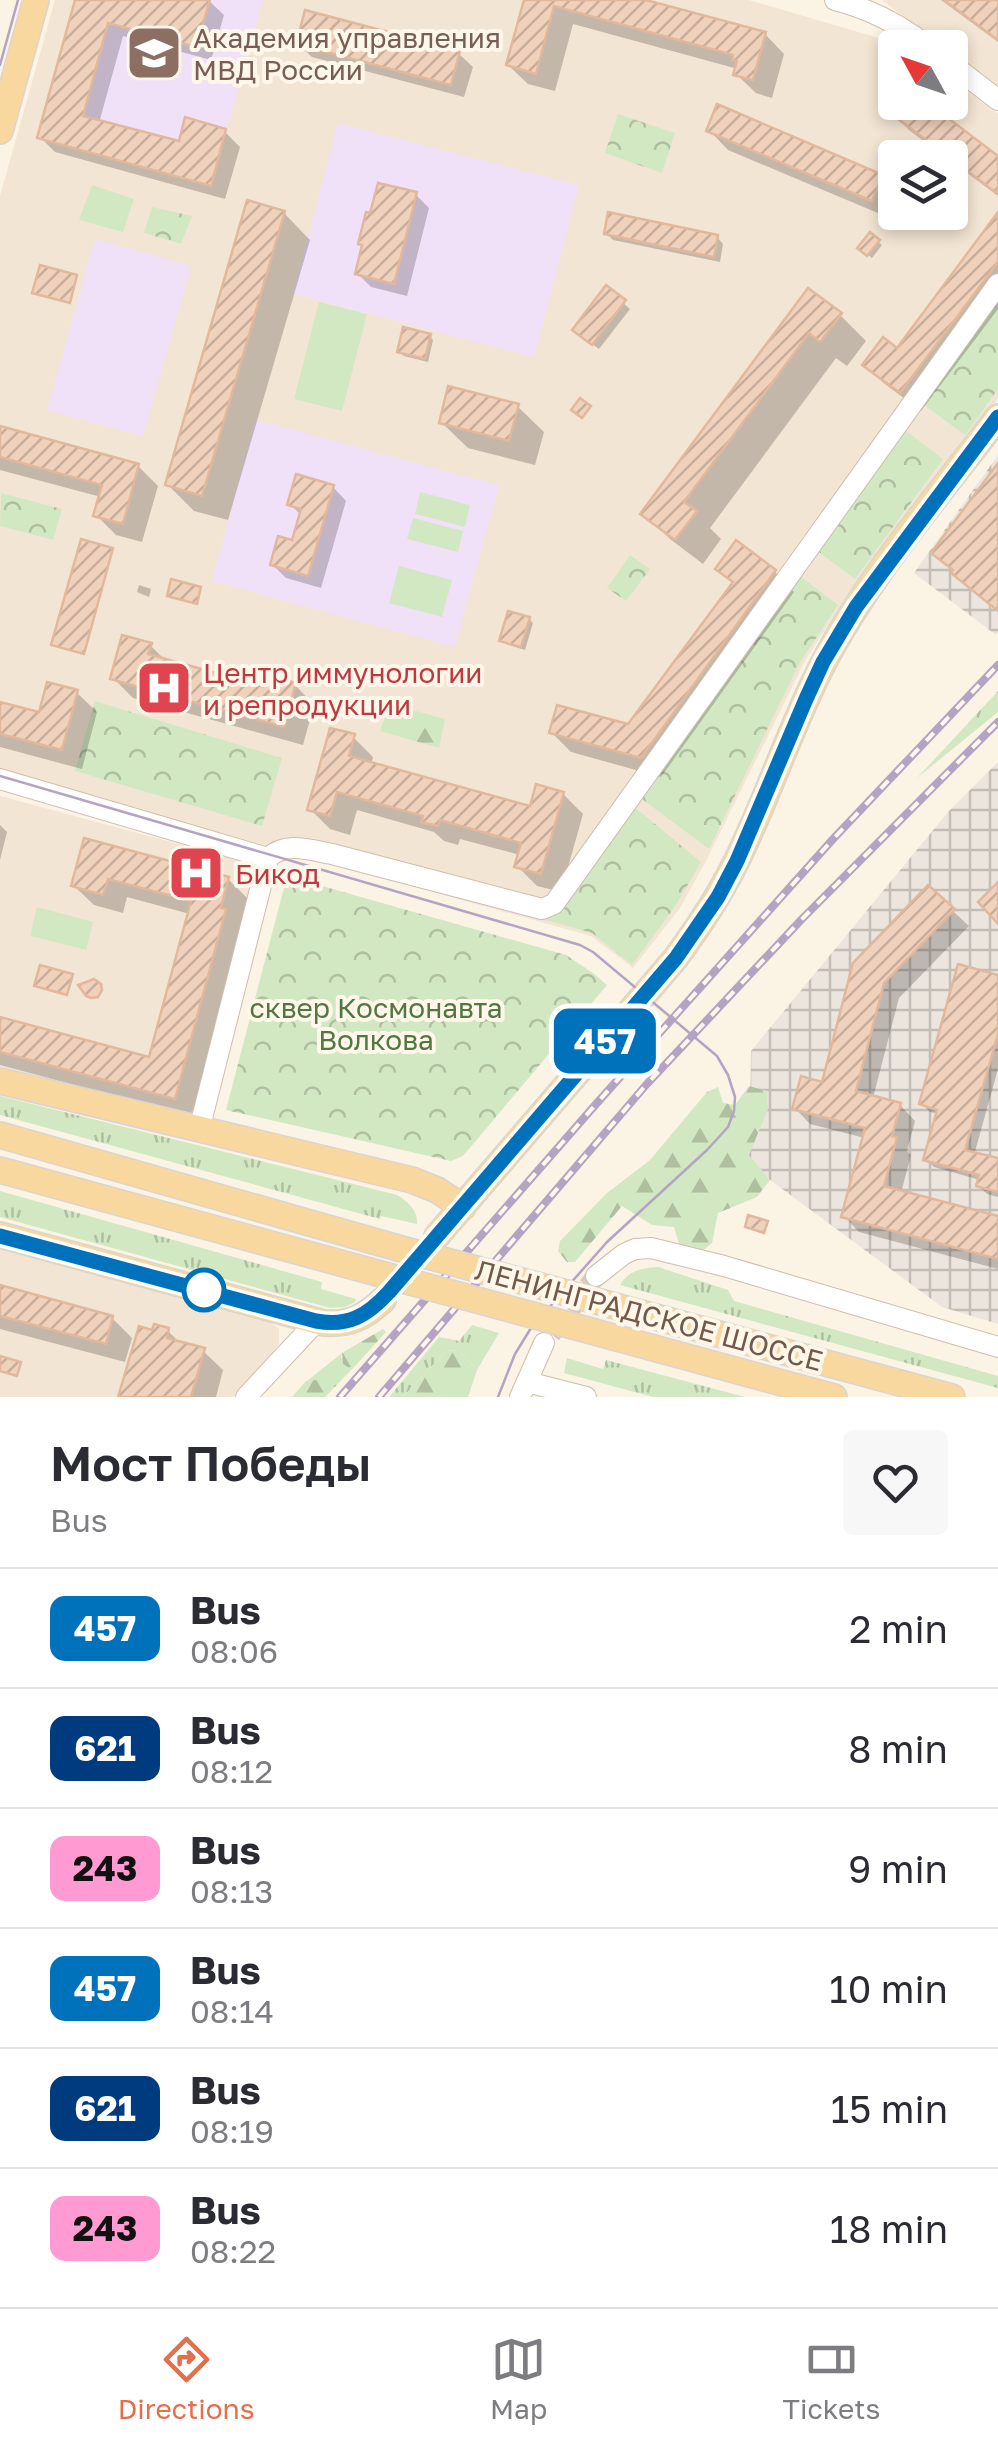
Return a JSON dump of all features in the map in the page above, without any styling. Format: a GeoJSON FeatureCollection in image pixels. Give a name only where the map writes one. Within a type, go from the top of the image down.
{"type":"FeatureCollection","features":[{"type":"Feature","properties":{"kind":"main road"},"geometry":{"type":"LineString","coordinates":[[0,131],[36,0]]}},
{"type":"Feature","properties":{"kind":"main road"},"geometry":{"type":"LineString","coordinates":[[437,1236],[695,932],[737,861],[823,662],[856,607],[998,417]]}},
{"type":"Feature","properties":{"kind":"main road"},"geometry":{"type":"LineString","coordinates":[[0,1081],[412,1180],[463,1207]]}},
{"type":"Feature","properties":{"kind":"main road","name":"ЛЕНИНГРАДСКОЕ ШОССЕ"},"geometry":{"type":"LineString","coordinates":[[0,1135],[398,1248],[592,1288],[952,1397]]}},
{"type":"Feature","properties":{"kind":"main road","name":"ЛЕНИНГРАДСКОЕ ШОССЕ"},"geometry":{"type":"LineString","coordinates":[[0,1170],[834,1397]]}},
{"type":"Feature","properties":{"kind":"main road"},"geometry":{"type":"LineString","coordinates":[[0,1236],[316,1321],[334,1324],[356,1320],[382,1300]]}},
{"type":"Feature","properties":{"kind":"street"},"geometry":{"type":"LineString","coordinates":[[842,1],[908,30]]}},
{"type":"Feature","properties":{"kind":"street"},"geometry":{"type":"LineString","coordinates":[[968,77],[998,100]]}},
{"type":"Feature","properties":{"kind":"street"},"geometry":{"type":"LineString","coordinates":[[199,1130],[268,858],[276,850],[297,848],[542,909],[554,904],[998,284]]}},
{"type":"Feature","properties":{"kind":"street"},"geometry":{"type":"LineString","coordinates":[[0,780],[268,858]]}},
{"type":"Feature","properties":{"kind":"street"},"geometry":{"type":"LineString","coordinates":[[592,1288],[624,1254],[651,1248],[998,1348]]}},
{"type":"Feature","properties":{"kind":"street"},"geometry":{"type":"LineString","coordinates":[[246,1397],[316,1321]]}},
{"type":"Feature","properties":{"kind":"street"},"geometry":{"type":"LineString","coordinates":[[544,1343],[523,1389],[586,1397]]}},
{"type":"Feature","properties":{"kind":"shaded area"},"geometry":{"type":"Polygon","coordinates":[[[55,0],[749,0],[878,38],[878,120],[968,120],[968,92],[998,114],[998,399],[853,587],[806,659],[680,908],[633,968],[591,936],[0,771],[0,196],[55,0]]]}},
{"type":"Feature","properties":{"kind":"shaded area","name":"Академия управления МВД России"},"geometry":{"type":"Polygon","coordinates":[[[75,0],[263,0],[211,186],[37,138],[75,0]]]}},
{"type":"Feature","properties":{"kind":"shaded area"},"geometry":{"type":"Polygon","coordinates":[[[882,0],[998,0],[998,89],[968,67],[968,30],[920,30],[882,0]]]}},
{"type":"Feature","properties":{"kind":"shaded area"},"geometry":{"type":"Polygon","coordinates":[[[338,123],[579,185],[534,357],[293,294],[338,123]]]}},
{"type":"Feature","properties":{"kind":"shaded area"},"geometry":{"type":"Polygon","coordinates":[[[95,239],[191,266],[143,436],[47,410],[95,239]]]}},
{"type":"Feature","properties":{"kind":"shaded area"},"geometry":{"type":"Polygon","coordinates":[[[255,420],[499,485],[455,647],[212,581],[255,420]]]}},
{"type":"Feature","properties":{"kind":"shaded area"},"geometry":{"type":"Polygon","coordinates":[[[998,455],[998,632],[996,635],[914,573],[998,455]]]}},
{"type":"Feature","properties":{"kind":"shaded area"},"geometry":{"type":"Polygon","coordinates":[[[998,762],[998,1324],[942,1307],[735,1154],[750,1130],[751,1051],[948,812],[998,762]]]}},
{"type":"Feature","properties":{"kind":"shaded area"},"geometry":{"type":"Polygon","coordinates":[[[0,796],[253,864],[257,870],[194,1108],[188,1114],[0,1070],[0,796]]]}},
{"type":"Feature","properties":{"kind":"shaded area"},"geometry":{"type":"Polygon","coordinates":[[[0,1249],[268,1321],[279,1329],[279,1343],[233,1397],[0,1397],[0,1249]]]}},
{"type":"Feature","properties":{"kind":"green space"},"geometry":{"type":"Polygon","coordinates":[[[618,114],[675,133],[662,173],[605,153],[618,114]]]}},
{"type":"Feature","properties":{"kind":"green space"},"geometry":{"type":"Polygon","coordinates":[[[92,185],[134,199],[123,232],[79,220],[92,185]]]}},
{"type":"Feature","properties":{"kind":"green space"},"geometry":{"type":"Polygon","coordinates":[[[152,207],[192,216],[181,244],[144,233],[152,207]]]}},
{"type":"Feature","properties":{"kind":"green space"},"geometry":{"type":"Polygon","coordinates":[[[998,289],[998,389],[965,435],[917,400],[998,289]]]}},
{"type":"Feature","properties":{"kind":"green space"},"geometry":{"type":"Polygon","coordinates":[[[319,302],[367,314],[342,411],[294,399],[319,302]]]}},
{"type":"Feature","properties":{"kind":"green space"},"geometry":{"type":"Polygon","coordinates":[[[901,427],[943,459],[855,579],[812,547],[901,427]]]}},
{"type":"Feature","properties":{"kind":"green space"},"geometry":{"type":"Polygon","coordinates":[[[420,492],[470,505],[465,527],[415,514],[420,492]]]}},
{"type":"Feature","properties":{"kind":"green space"},"geometry":{"type":"Polygon","coordinates":[[[1,493],[62,509],[53,540],[0,526],[1,493]]]}},
{"type":"Feature","properties":{"kind":"green space"},"geometry":{"type":"Polygon","coordinates":[[[413,518],[463,531],[458,552],[407,539],[413,518]]]}},
{"type":"Feature","properties":{"kind":"green space"},"geometry":{"type":"Polygon","coordinates":[[[630,555],[650,569],[626,601],[607,588],[630,555]]]}},
{"type":"Feature","properties":{"kind":"green space"},"geometry":{"type":"Polygon","coordinates":[[[399,566],[452,580],[442,617],[389,603],[399,566]]]}},
{"type":"Feature","properties":{"kind":"green space"},"geometry":{"type":"Polygon","coordinates":[[[796,573],[838,605],[799,664],[709,849],[638,796],[796,573]]]}},
{"type":"Feature","properties":{"kind":"green space"},"geometry":{"type":"Polygon","coordinates":[[[998,691],[998,712],[917,778],[998,691]]]}},
{"type":"Feature","properties":{"kind":"green space"},"geometry":{"type":"Polygon","coordinates":[[[95,701],[282,758],[262,826],[75,771],[95,701]]]}},
{"type":"Feature","properties":{"kind":"green space"},"geometry":{"type":"Polygon","coordinates":[[[390,704],[445,719],[439,748],[380,731],[390,704]]]}},
{"type":"Feature","properties":{"kind":"green space"},"geometry":{"type":"Polygon","coordinates":[[[632,805],[701,862],[676,905],[632,965],[592,933],[546,920],[632,805]]]}},
{"type":"Feature","properties":{"kind":"green space","name":"сквер Космонавта Волкова"},"geometry":{"type":"Polygon","coordinates":[[[287,876],[566,955],[607,985],[463,1156],[451,1161],[226,1110],[287,876]]]}},
{"type":"Feature","properties":{"kind":"green space"},"geometry":{"type":"Polygon","coordinates":[[[37,907],[93,922],[86,950],[30,936],[37,907]]]}},
{"type":"Feature","properties":{"kind":"green space"},"geometry":{"type":"Polygon","coordinates":[[[749,1086],[767,1091],[768,1109],[749,1155],[770,1180],[757,1197],[718,1213],[712,1243],[700,1253],[680,1247],[674,1227],[652,1225],[622,1206],[575,1262],[567,1262],[558,1251],[560,1241],[607,1193],[650,1160],[707,1092],[718,1087],[723,1103],[735,1105],[749,1086]]]}},
{"type":"Feature","properties":{"kind":"green space"},"geometry":{"type":"Polygon","coordinates":[[[0,1096],[397,1195],[412,1207],[417,1224],[381,1216],[380,1219],[0,1115],[0,1096]]]}},
{"type":"Feature","properties":{"kind":"green space"},"geometry":{"type":"Polygon","coordinates":[[[0,1191],[322,1282],[321,1289],[356,1299],[345,1307],[330,1308],[0,1217],[0,1191]]]}},
{"type":"Feature","properties":{"kind":"green space"},"geometry":{"type":"Polygon","coordinates":[[[658,1267],[728,1290],[734,1301],[998,1376],[998,1388],[620,1285],[636,1271],[658,1267]]]}},
{"type":"Feature","properties":{"kind":"green space"},"geometry":{"type":"Polygon","coordinates":[[[472,1325],[499,1333],[477,1370],[459,1351],[447,1350],[403,1397],[389,1397],[439,1337],[459,1341],[472,1325]]]}},
{"type":"Feature","properties":{"kind":"green space"},"geometry":{"type":"Polygon","coordinates":[[[383,1329],[386,1332],[356,1365],[349,1368],[343,1364],[342,1353],[383,1329]]]}},
{"type":"Feature","properties":{"kind":"green space"},"geometry":{"type":"Polygon","coordinates":[[[447,1350],[459,1351],[477,1370],[468,1397],[403,1397],[447,1350]]]}},
{"type":"Feature","properties":{"kind":"green space"},"geometry":{"type":"Polygon","coordinates":[[[342,1353],[349,1368],[356,1365],[327,1395],[318,1381],[307,1381],[342,1353]]]}},
{"type":"Feature","properties":{"kind":"green space"},"geometry":{"type":"Polygon","coordinates":[[[567,1358],[603,1369],[606,1360],[745,1397],[653,1397],[564,1373],[567,1358]]]}},
{"type":"Feature","properties":{"kind":"green space"},"geometry":{"type":"Polygon","coordinates":[[[318,1380],[325,1397],[292,1397],[306,1381],[318,1380]]]}},
{"type":"Feature","properties":{"kind":"building"},"geometry":{"type":"Polygon","coordinates":[[[75,0],[210,0],[196,47],[108,23],[83,116],[179,141],[185,117],[226,129],[211,186],[37,138],[75,0]]]}},
{"type":"Feature","properties":{"kind":"building"},"geometry":{"type":"Polygon","coordinates":[[[524,0],[646,0],[766,32],[753,80],[733,75],[737,61],[732,60],[733,55],[554,6],[536,74],[506,65],[524,0]]]}},
{"type":"Feature","properties":{"kind":"building"},"geometry":{"type":"Polygon","coordinates":[[[944,0],[998,0],[998,40],[944,0]]]}},
{"type":"Feature","properties":{"kind":"building"},"geometry":{"type":"Polygon","coordinates":[[[305,10],[460,51],[451,85],[296,44],[305,10]]]}},
{"type":"Feature","properties":{"kind":"building"},"geometry":{"type":"Polygon","coordinates":[[[717,104],[878,173],[878,187],[872,201],[706,131],[717,104]]]}},
{"type":"Feature","properties":{"kind":"building"},"geometry":{"type":"Polygon","coordinates":[[[899,120],[951,120],[998,156],[998,194],[968,172],[968,140],[926,140],[899,120]]]}},
{"type":"Feature","properties":{"kind":"building"},"geometry":{"type":"Polygon","coordinates":[[[378,183],[417,192],[394,284],[355,274],[366,212],[370,213],[378,183]]]}},
{"type":"Feature","properties":{"kind":"building"},"geometry":{"type":"Polygon","coordinates":[[[247,200],[285,211],[202,496],[165,485],[247,200]]]}},
{"type":"Feature","properties":{"kind":"building"},"geometry":{"type":"Polygon","coordinates":[[[608,212],[718,235],[714,257],[604,234],[608,212]]]}},
{"type":"Feature","properties":{"kind":"building"},"geometry":{"type":"Polygon","coordinates":[[[998,212],[998,262],[900,393],[862,365],[883,337],[897,348],[998,212]]]}},
{"type":"Feature","properties":{"kind":"building"},"geometry":{"type":"Polygon","coordinates":[[[870,232],[880,240],[867,256],[857,248],[870,232]]]}},
{"type":"Feature","properties":{"kind":"building"},"geometry":{"type":"Polygon","coordinates":[[[40,265],[77,275],[70,303],[32,293],[40,265]]]}},
{"type":"Feature","properties":{"kind":"building"},"geometry":{"type":"Polygon","coordinates":[[[606,285],[626,300],[592,345],[572,330],[606,285]]]}},
{"type":"Feature","properties":{"kind":"building"},"geometry":{"type":"Polygon","coordinates":[[[808,288],[842,313],[820,342],[809,333],[684,502],[697,511],[675,540],[640,514],[808,288]]]}},
{"type":"Feature","properties":{"kind":"building"},"geometry":{"type":"Polygon","coordinates":[[[403,327],[431,334],[425,359],[397,352],[403,327]]]}},
{"type":"Feature","properties":{"kind":"building"},"geometry":{"type":"Polygon","coordinates":[[[448,386],[519,404],[509,441],[439,423],[448,386]]]}},
{"type":"Feature","properties":{"kind":"building"},"geometry":{"type":"Polygon","coordinates":[[[580,398],[591,406],[582,418],[571,410],[580,398]]]}},
{"type":"Feature","properties":{"kind":"building"},"geometry":{"type":"Polygon","coordinates":[[[0,426],[139,464],[123,524],[93,516],[102,485],[0,457],[0,426]]]}},
{"type":"Feature","properties":{"kind":"building"},"geometry":{"type":"Polygon","coordinates":[[[998,463],[998,611],[931,553],[998,463]]]}},
{"type":"Feature","properties":{"kind":"building"},"geometry":{"type":"Polygon","coordinates":[[[296,474],[334,485],[308,576],[270,565],[278,536],[292,540],[301,509],[287,505],[296,474]]]}},
{"type":"Feature","properties":{"kind":"building"},"geometry":{"type":"Polygon","coordinates":[[[81,539],[113,548],[84,654],[51,645],[81,539]]]}},
{"type":"Feature","properties":{"kind":"building"},"geometry":{"type":"Polygon","coordinates":[[[736,540],[776,570],[641,758],[549,733],[557,705],[628,724],[733,582],[715,569],[736,540]]]}},
{"type":"Feature","properties":{"kind":"building"},"geometry":{"type":"Polygon","coordinates":[[[171,579],[201,587],[197,604],[167,596],[171,579]]]}},
{"type":"Feature","properties":{"kind":"building"},"geometry":{"type":"Polygon","coordinates":[[[508,611],[530,617],[521,647],[499,641],[508,611]]]}},
{"type":"Feature","properties":{"kind":"building"},"geometry":{"type":"Polygon","coordinates":[[[122,635],[152,643],[148,654],[263,686],[266,675],[296,683],[284,727],[110,679],[122,635]]]}},
{"type":"Feature","properties":{"kind":"building"},"geometry":{"type":"Polygon","coordinates":[[[47,682],[78,690],[62,750],[0,734],[0,702],[39,712],[47,682]]]}},
{"type":"Feature","properties":{"kind":"building"},"geometry":{"type":"Polygon","coordinates":[[[330,728],[355,734],[349,756],[530,806],[536,784],[564,792],[541,874],[514,867],[521,843],[440,820],[438,826],[421,822],[423,816],[337,792],[330,816],[307,810],[330,728]]]}},
{"type":"Feature","properties":{"kind":"building"},"geometry":{"type":"Polygon","coordinates":[[[84,838],[229,877],[221,908],[226,909],[175,1099],[0,1052],[0,1017],[149,1057],[191,901],[108,879],[103,895],[71,886],[84,838]]]}},
{"type":"Feature","properties":{"kind":"building"},"geometry":{"type":"Polygon","coordinates":[[[998,882],[998,924],[978,902],[998,882]]]}},
{"type":"Feature","properties":{"kind":"building"},"geometry":{"type":"Polygon","coordinates":[[[928,885],[955,909],[884,983],[856,1091],[901,1103],[884,1186],[998,1216],[998,1259],[841,1217],[865,1128],[792,1109],[801,1076],[822,1082],[853,963],[928,885]]]}},
{"type":"Feature","properties":{"kind":"building"},"geometry":{"type":"Polygon","coordinates":[[[958,964],[998,975],[998,1034],[965,1150],[998,1158],[998,1192],[976,1186],[979,1175],[923,1160],[937,1110],[919,1104],[958,964]]]}},
{"type":"Feature","properties":{"kind":"building"},"geometry":{"type":"Polygon","coordinates":[[[40,965],[73,974],[67,995],[34,986],[40,965]]]}},
{"type":"Feature","properties":{"kind":"building"},"geometry":{"type":"Polygon","coordinates":[[[94,979],[102,990],[98,997],[91,998],[78,985],[94,979]]]}},
{"type":"Feature","properties":{"kind":"building"},"geometry":{"type":"Polygon","coordinates":[[[748,1215],[768,1221],[764,1233],[745,1227],[748,1215]]]}},
{"type":"Feature","properties":{"kind":"building"},"geometry":{"type":"Polygon","coordinates":[[[0,1285],[113,1316],[106,1344],[0,1316],[0,1285]]]}},
{"type":"Feature","properties":{"kind":"building"},"geometry":{"type":"Polygon","coordinates":[[[154,1324],[169,1328],[167,1338],[205,1348],[191,1397],[118,1397],[139,1326],[152,1330],[154,1324]]]}},
{"type":"Feature","properties":{"kind":"building"},"geometry":{"type":"Polygon","coordinates":[[[0,1356],[21,1362],[17,1376],[0,1371],[0,1356]]]}},
{"type":"Feature","properties":{"kind":"tunnel"},"geometry":{"type":"LineString","coordinates":[[551,1334],[596,1276]]}},
{"type":"Feature","properties":{"kind":"tram line"},"geometry":{"type":"LineString","coordinates":[[0,65],[18,0]]}},
{"type":"Feature","properties":{"kind":"tram line"},"geometry":{"type":"LineString","coordinates":[[0,776],[580,945],[717,1056],[735,1097],[728,1127],[607,1242],[531,1328],[515,1354],[498,1397]]}},
{"type":"Feature","properties":{"kind":"railway"},"geometry":{"type":"LineString","coordinates":[[340,1397],[834,838],[998,665]]}},
{"type":"Feature","properties":{"kind":"railway"},"geometry":{"type":"LineString","coordinates":[[379,1397],[646,1085],[802,919],[998,722]]}},
{"type":"Feature","properties":{"kind":"bus line","name":"457"},"geometry":{"type":"LineString","coordinates":[[0,1236],[316,1321],[345,1323],[377,1305],[695,932],[737,861],[823,662],[856,607],[998,417]]}},
{"type":"Feature","properties":{"kind":"place","name":"Академия управления МВД России"},"geometry":{"type":"Point","coordinates":[154,53]}},
{"type":"Feature","properties":{"kind":"place","name":"Центр иммунологии и репродукции"},"geometry":{"type":"Point","coordinates":[164,688]}},
{"type":"Feature","properties":{"kind":"place","name":"Бикод"},"geometry":{"type":"Point","coordinates":[196,873]}}]}
